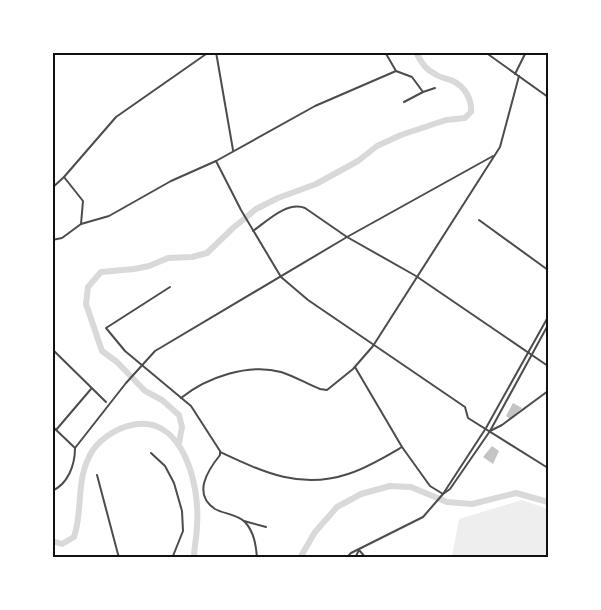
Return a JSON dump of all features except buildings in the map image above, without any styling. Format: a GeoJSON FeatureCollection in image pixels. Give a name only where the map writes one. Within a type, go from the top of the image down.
{"type":"FeatureCollection","features":[{"type":"Feature","properties":{"kind":"street"},"geometry":{"type":"LineString","coordinates":[[52,188],[116,117],[209,52]]}},
{"type":"Feature","properties":{"kind":"street"},"geometry":{"type":"LineString","coordinates":[[216,52],[233,150]]}},
{"type":"Feature","properties":{"kind":"street"},"geometry":{"type":"LineString","coordinates":[[385,52],[396,71],[412,77],[423,92]]}},
{"type":"Feature","properties":{"kind":"street"},"geometry":{"type":"LineString","coordinates":[[485,52],[516,72],[549,98]]}},
{"type":"Feature","properties":{"kind":"street"},"geometry":{"type":"LineString","coordinates":[[516,72],[526,52]]}},
{"type":"Feature","properties":{"kind":"street"},"geometry":{"type":"LineString","coordinates":[[52,240],[62,238],[81,224],[109,216],[171,181],[216,161],[315,106],[396,71]]}},
{"type":"Feature","properties":{"kind":"street"},"geometry":{"type":"LineString","coordinates":[[181,398],[194,388],[258,368],[283,373],[327,390],[355,367],[373,346],[495,155],[505,137],[519,76]]}},
{"type":"Feature","properties":{"kind":"street"},"geometry":{"type":"LineString","coordinates":[[404,102],[435,88]]}},
{"type":"Feature","properties":{"kind":"street"},"geometry":{"type":"LineString","coordinates":[[52,491],[61,487],[66,481],[75,448],[126,383],[155,351],[347,237],[495,155]]}},
{"type":"Feature","properties":{"kind":"street"},"geometry":{"type":"LineString","coordinates":[[216,161],[241,210],[281,277],[308,300],[373,346],[465,407],[466,416],[549,468]]}},
{"type":"Feature","properties":{"kind":"street"},"geometry":{"type":"LineString","coordinates":[[64,177],[83,201],[81,224]]}},
{"type":"Feature","properties":{"kind":"street"},"geometry":{"type":"LineString","coordinates":[[253,231],[281,211],[301,206],[347,237],[416,276],[549,366]]}},
{"type":"Feature","properties":{"kind":"street"},"geometry":{"type":"LineString","coordinates":[[479,220],[549,270]]}},
{"type":"Feature","properties":{"kind":"street"},"geometry":{"type":"LineString","coordinates":[[170,287],[106,328],[125,351],[191,406],[220,452],[278,476],[317,481],[348,474],[402,447]]}},
{"type":"Feature","properties":{"kind":"street"},"geometry":{"type":"LineString","coordinates":[[443,494],[450,489],[490,431],[549,317]]}},
{"type":"Feature","properties":{"kind":"street"},"geometry":{"type":"LineString","coordinates":[[346,558],[423,517],[443,494],[549,325]]}},
{"type":"Feature","properties":{"kind":"street"},"geometry":{"type":"LineString","coordinates":[[53,348],[106,402]]}},
{"type":"Feature","properties":{"kind":"street"},"geometry":{"type":"LineString","coordinates":[[355,367],[402,447],[430,486],[443,494]]}},
{"type":"Feature","properties":{"kind":"street"},"geometry":{"type":"LineString","coordinates":[[56,430],[92,388]]}},
{"type":"Feature","properties":{"kind":"street"},"geometry":{"type":"LineString","coordinates":[[490,431],[549,391]]}},
{"type":"Feature","properties":{"kind":"street"},"geometry":{"type":"LineString","coordinates":[[52,426],[75,448]]}},
{"type":"Feature","properties":{"kind":"street"},"geometry":{"type":"LineString","coordinates":[[220,452],[204,478],[203,487],[206,498],[213,508],[266,527]]}},
{"type":"Feature","properties":{"kind":"street"},"geometry":{"type":"LineString","coordinates":[[151,453],[165,466],[174,483],[182,511],[183,531],[171,558]]}},
{"type":"Feature","properties":{"kind":"street"},"geometry":{"type":"LineString","coordinates":[[97,476],[119,558]]}},
{"type":"Feature","properties":{"kind":"street"},"geometry":{"type":"LineString","coordinates":[[244,521],[255,540],[257,558]]}},
{"type":"Feature","properties":{"kind":"street"},"geometry":{"type":"LineString","coordinates":[[355,558],[359,550]]}},
{"type":"Feature","properties":{"kind":"street"},"geometry":{"type":"LineString","coordinates":[[359,550],[366,558]]}},
{"type":"Feature","properties":{"kind":"shaded area"},"geometry":{"type":"Polygon","coordinates":[[[522,500],[548,509],[548,557],[452,557],[459,519],[522,500]]]}},
{"type":"Feature","properties":{"kind":"waterway"},"geometry":{"type":"LineString","coordinates":[[179,443],[182,427],[179,415],[162,400],[145,391],[117,362],[102,351],[86,304],[88,287],[101,272],[134,269],[168,258],[192,257],[207,253],[256,209],[316,184],[358,161],[377,146],[401,135],[446,120],[465,118],[471,112],[471,107],[464,90],[453,81],[429,70],[421,62],[416,52]]}},
{"type":"Feature","properties":{"kind":"waterway"},"geometry":{"type":"LineString","coordinates":[[52,541],[62,544],[74,537],[82,477],[89,457],[96,446],[107,436],[120,429],[132,425],[150,425],[165,431],[176,442],[191,474],[197,509],[194,558]]}},
{"type":"Feature","properties":{"kind":"waterway"},"geometry":{"type":"LineString","coordinates":[[300,558],[315,532],[337,507],[361,494],[390,486],[411,487],[447,502],[472,504],[516,493],[548,502]]}}]}
